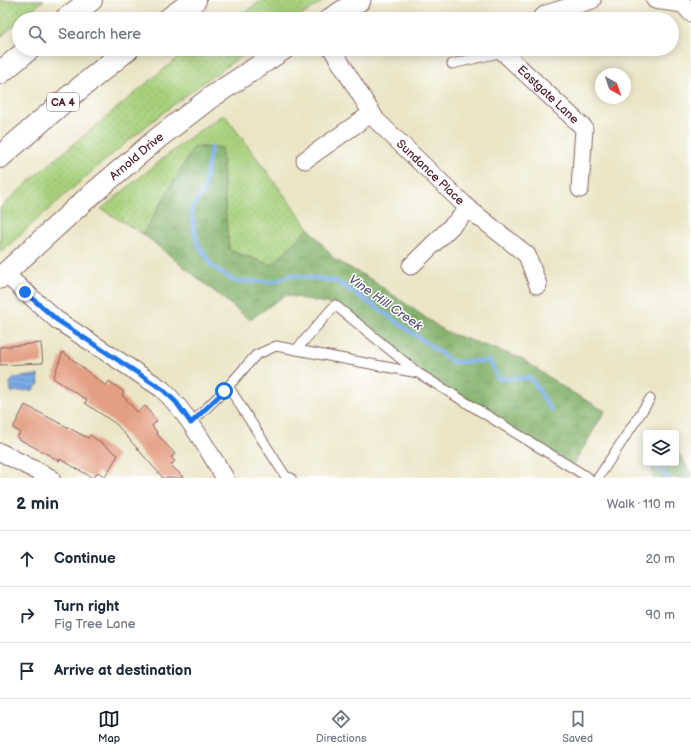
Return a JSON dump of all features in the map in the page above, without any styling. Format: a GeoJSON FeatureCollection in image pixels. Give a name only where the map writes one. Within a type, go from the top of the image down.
{"type":"FeatureCollection","features":[{"type":"Feature","properties":{"kind":"highway"},"geometry":{"type":"LineString","coordinates":[[75,12],[91,0]]}},
{"type":"Feature","properties":{"kind":"highway"},"geometry":{"type":"LineString","coordinates":[[179,12],[195,0]]}},
{"type":"Feature","properties":{"kind":"highway"},"geometry":{"type":"LineString","coordinates":[[0,73],[21,56]]}},
{"type":"Feature","properties":{"kind":"highway","name":"CA 4"},"geometry":{"type":"LineString","coordinates":[[0,157],[69,96],[119,56]]}},
{"type":"Feature","properties":{"kind":"street"},"geometry":{"type":"LineString","coordinates":[[341,12],[360,0]]}},
{"type":"Feature","properties":{"kind":"street"},"geometry":{"type":"LineString","coordinates":[[553,12],[592,0]]}},
{"type":"Feature","properties":{"kind":"street"},"geometry":{"type":"LineString","coordinates":[[655,0],[683,4],[691,13]]}},
{"type":"Feature","properties":{"kind":"street","name":"Arnold Drive"},"geometry":{"type":"LineString","coordinates":[[2,275],[85,200],[158,138],[210,98],[273,56]]}},
{"type":"Feature","properties":{"kind":"street","name":"Sundance Place"},"geometry":{"type":"LineString","coordinates":[[336,56],[376,120],[469,209],[527,256],[538,285]]}},
{"type":"Feature","properties":{"kind":"street","name":"Eastgate Lane"},"geometry":{"type":"LineString","coordinates":[[510,56],[584,128],[580,189]]}},
{"type":"Feature","properties":{"kind":"street"},"geometry":{"type":"LineString","coordinates":[[305,160],[372,113]]}},
{"type":"Feature","properties":{"kind":"street"},"geometry":{"type":"LineString","coordinates":[[411,266],[469,209]]}},
{"type":"Feature","properties":{"kind":"street"},"geometry":{"type":"LineString","coordinates":[[2,275],[57,320],[162,389],[176,402],[191,423],[225,478]]}},
{"type":"Feature","properties":{"kind":"street"},"geometry":{"type":"LineString","coordinates":[[0,452],[51,478]]}},
{"type":"Feature","properties":{"kind":"lane","name":"Eastgate Lane"},"geometry":{"type":"LineString","coordinates":[[452,64],[485,56]]}},
{"type":"Feature","properties":{"kind":"lane"},"geometry":{"type":"LineString","coordinates":[[296,350],[335,305],[418,373],[589,478]]}},
{"type":"Feature","properties":{"kind":"lane"},"geometry":{"type":"LineString","coordinates":[[191,423],[256,355],[276,346],[418,373]]}},
{"type":"Feature","properties":{"kind":"lane"},"geometry":{"type":"LineString","coordinates":[[228,386],[286,477],[291,478]]}},
{"type":"Feature","properties":{"kind":"lane"},"geometry":{"type":"LineString","coordinates":[[598,478],[650,399]]}},
{"type":"Feature","properties":{"kind":"green space"},"geometry":{"type":"Polygon","coordinates":[[[0,0],[44,0],[29,12],[12,12],[12,27],[0,38],[0,0]]]}},
{"type":"Feature","properties":{"kind":"green space"},"geometry":{"type":"Polygon","coordinates":[[[263,0],[325,0],[307,12],[244,12],[263,0]]]}},
{"type":"Feature","properties":{"kind":"green space"},"geometry":{"type":"Polygon","coordinates":[[[180,56],[242,56],[149,124],[92,171],[0,253],[0,208],[35,176],[180,56]]]}},
{"type":"Feature","properties":{"kind":"green space"},"geometry":{"type":"Polygon","coordinates":[[[224,114],[309,228],[271,265],[229,250],[222,148],[194,147],[143,234],[101,209],[186,140],[224,114]]]}},
{"type":"Feature","properties":{"kind":"green space"},"geometry":{"type":"Polygon","coordinates":[[[194,147],[222,148],[229,250],[271,265],[309,228],[334,259],[372,280],[446,332],[521,358],[563,387],[605,411],[572,467],[418,373],[335,305],[285,295],[250,320],[143,234],[194,147]]]}},
{"type":"Feature","properties":{"kind":"green space"},"geometry":{"type":"Polygon","coordinates":[[[679,454],[691,473],[691,478],[653,478],[652,466],[679,466],[679,454]]]}},
{"type":"Feature","properties":{"kind":"water"},"geometry":{"type":"Polygon","coordinates":[[[38,375],[39,384],[33,390],[11,392],[10,383],[14,378],[38,375]]]}},
{"type":"Feature","properties":{"kind":"building"},"geometry":{"type":"Polygon","coordinates":[[[41,343],[43,363],[0,365],[0,347],[41,343]]]}},
{"type":"Feature","properties":{"kind":"building"},"geometry":{"type":"Polygon","coordinates":[[[63,352],[106,386],[109,381],[124,392],[122,395],[137,412],[145,406],[157,421],[152,426],[157,432],[156,433],[175,454],[171,457],[175,461],[171,465],[184,478],[163,478],[116,424],[85,403],[87,400],[53,378],[63,352]]]}},
{"type":"Feature","properties":{"kind":"building"},"geometry":{"type":"Polygon","coordinates":[[[25,405],[88,438],[90,435],[118,455],[105,477],[98,472],[93,478],[60,459],[60,461],[17,438],[20,432],[13,428],[25,405]]]}},
{"type":"Feature","properties":{"kind":"waterway","name":"Vine Hill Creek"},"geometry":{"type":"LineString","coordinates":[[211,147],[204,189],[191,211],[197,242],[212,266],[234,281],[273,282],[290,275],[336,281],[376,307],[453,362],[489,361],[499,379],[531,378],[551,410]]}},
{"type":"Feature","properties":{"kind":"waterway","name":"Vine Hill Creek"},"geometry":{"type":"LineString","coordinates":[[658,466],[668,478]]}},
{"type":"Feature","properties":{"kind":"route"},"geometry":{"type":"LineString","coordinates":[[25,292],[57,320],[162,389],[176,402],[191,423],[224,391]]}}]}
